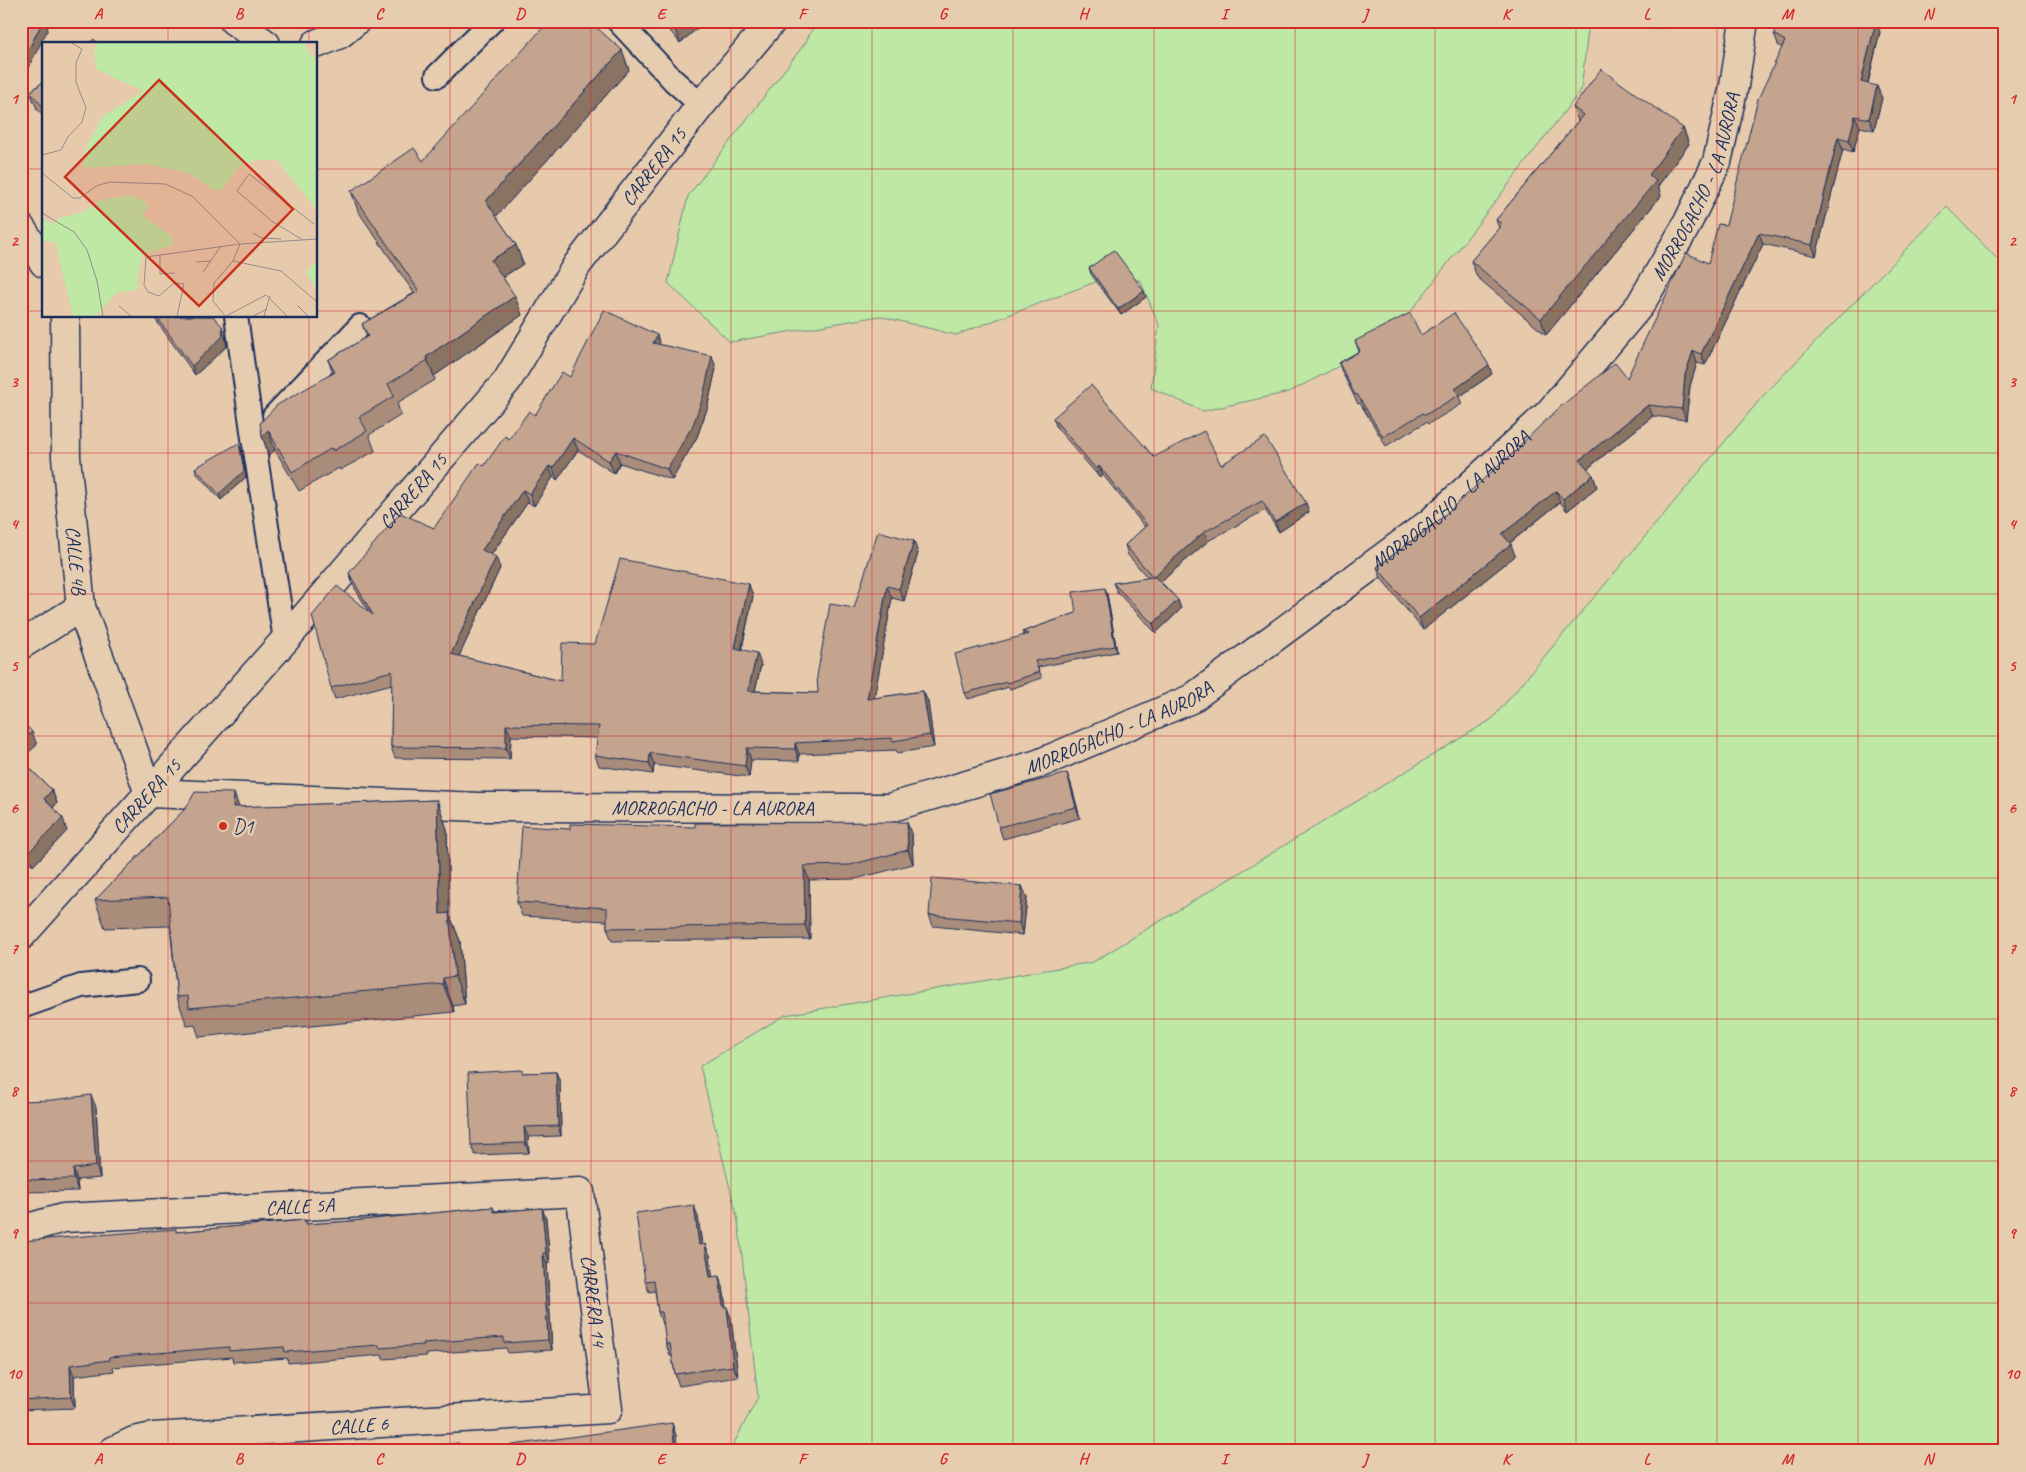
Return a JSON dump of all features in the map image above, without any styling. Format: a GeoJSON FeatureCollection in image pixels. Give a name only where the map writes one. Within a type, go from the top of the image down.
{"type":"FeatureCollection","features":[{"type":"Feature","properties":{"kind":"street"},"geometry":{"type":"LineString","coordinates":[[234,21],[263,42]]}},
{"type":"Feature","properties":{"kind":"street"},"geometry":{"type":"LineString","coordinates":[[318,43],[340,34],[356,21]]}},
{"type":"Feature","properties":{"kind":"street","name":"CARRERA 15"},"geometry":{"type":"LineString","coordinates":[[21,936],[285,640],[507,381],[577,265],[701,105],[772,21]]}},
{"type":"Feature","properties":{"kind":"street","name":"MORROGACHO - LA AURORA"},"geometry":{"type":"LineString","coordinates":[[149,793],[479,807],[889,808],[1038,764],[1191,699],[1431,522],[1550,413],[1640,305],[1685,228],[1717,162],[1734,86],[1744,21]]}},
{"type":"Feature","properties":{"kind":"street"},"geometry":{"type":"LineString","coordinates":[[21,228],[42,261]]}},
{"type":"Feature","properties":{"kind":"street","name":"CALLE 4B"},"geometry":{"type":"LineString","coordinates":[[65,318],[66,457],[81,607],[149,793]]}},
{"type":"Feature","properties":{"kind":"street"},"geometry":{"type":"LineString","coordinates":[[21,645],[81,607]]}},
{"type":"Feature","properties":{"kind":"street","name":"CALLE 5A"},"geometry":{"type":"LineString","coordinates":[[21,1230],[63,1218],[580,1192]]}},
{"type":"Feature","properties":{"kind":"street","name":"CARRERA 14"},"geometry":{"type":"LineString","coordinates":[[580,1192],[608,1409]]}},
{"type":"Feature","properties":{"kind":"street","name":"CALLE 6"},"geometry":{"type":"LineString","coordinates":[[113,1451],[134,1441],[153,1437],[608,1409]]}},
{"type":"Feature","properties":{"kind":"lane"},"geometry":{"type":"LineString","coordinates":[[437,76],[492,21]]}},
{"type":"Feature","properties":{"kind":"lane"},"geometry":{"type":"LineString","coordinates":[[618,21],[674,82],[701,105]]}},
{"type":"Feature","properties":{"kind":"lane"},"geometry":{"type":"LineString","coordinates":[[236,318],[285,640]]}},
{"type":"Feature","properties":{"kind":"lane"},"geometry":{"type":"LineString","coordinates":[[253,438],[360,326]]}},
{"type":"Feature","properties":{"kind":"lane"},"geometry":{"type":"LineString","coordinates":[[21,1007],[81,986],[138,980]]}},
{"type":"Feature","properties":{"kind":"green space"},"geometry":{"type":"Polygon","coordinates":[[[816,21],[1589,21],[1581,90],[1388,341],[1289,392],[1203,411],[1151,388],[1159,325],[1140,280],[1098,281],[956,335],[879,316],[730,342],[668,283],[688,196],[806,42],[816,21]]]}},
{"type":"Feature","properties":{"kind":"green space"},"geometry":{"type":"Polygon","coordinates":[[[1947,207],[2005,267],[2005,1451],[730,1451],[758,1397],[738,1221],[700,1066],[785,1015],[1093,962],[1492,719],[1763,396],[1947,207]]]}},
{"type":"Feature","properties":{"kind":"building"},"geometry":{"type":"Polygon","coordinates":[[[21,21],[43,21],[21,64],[21,21]]]}},
{"type":"Feature","properties":{"kind":"building"},"geometry":{"type":"Polygon","coordinates":[[[549,21],[589,21],[622,50],[486,201],[516,245],[491,260],[515,296],[426,357],[428,360],[388,384],[394,396],[359,417],[367,431],[333,451],[332,448],[292,472],[268,430],[262,436],[260,423],[277,405],[335,372],[328,360],[368,336],[362,324],[419,291],[351,191],[414,148],[423,161],[549,21]]]}},
{"type":"Feature","properties":{"kind":"building"},"geometry":{"type":"Polygon","coordinates":[[[1777,21],[1876,21],[1861,82],[1877,86],[1869,119],[1855,116],[1849,140],[1838,137],[1812,245],[1759,233],[1701,354],[1693,351],[1685,375],[1682,409],[1648,405],[1580,460],[1593,475],[1563,499],[1556,491],[1502,534],[1511,544],[1419,618],[1377,567],[1437,522],[1502,462],[1520,448],[1519,446],[1561,406],[1615,363],[1627,378],[1686,253],[1708,263],[1718,224],[1726,225],[1758,99],[1785,41],[1774,34],[1777,21]]]}},
{"type":"Feature","properties":{"kind":"building"},"geometry":{"type":"Polygon","coordinates":[[[1601,69],[1683,128],[1649,175],[1656,181],[1541,319],[1471,261],[1502,224],[1496,220],[1583,115],[1573,107],[1601,69]]]}},
{"type":"Feature","properties":{"kind":"building"},"geometry":{"type":"Polygon","coordinates":[[[42,83],[42,106],[30,92],[42,83]]]}},
{"type":"Feature","properties":{"kind":"building"},"geometry":{"type":"Polygon","coordinates":[[[1114,250],[1144,291],[1118,309],[1089,268],[1114,250]]]}},
{"type":"Feature","properties":{"kind":"building"},"geometry":{"type":"Polygon","coordinates":[[[604,310],[657,335],[653,343],[712,356],[703,397],[693,425],[667,469],[616,451],[609,461],[573,438],[553,468],[549,466],[530,494],[523,490],[482,550],[496,557],[451,654],[561,681],[562,643],[595,644],[620,559],[749,584],[735,648],[757,653],[748,691],[818,693],[817,676],[830,604],[854,608],[878,531],[914,541],[899,589],[887,586],[867,699],[923,691],[930,735],[893,741],[892,738],[795,743],[795,749],[747,748],[745,766],[650,753],[649,763],[595,755],[599,726],[506,725],[506,748],[391,747],[392,671],[331,688],[312,616],[337,586],[373,615],[349,573],[400,513],[434,528],[479,463],[484,466],[505,436],[509,439],[529,411],[535,415],[562,372],[570,377],[604,310]]]}},
{"type":"Feature","properties":{"kind":"building"},"geometry":{"type":"Polygon","coordinates":[[[1410,313],[1421,335],[1454,313],[1489,365],[1455,389],[1459,395],[1425,415],[1423,413],[1383,437],[1357,394],[1355,395],[1339,363],[1360,351],[1355,341],[1410,313]]]}},
{"type":"Feature","properties":{"kind":"building"},"geometry":{"type":"Polygon","coordinates":[[[157,318],[215,318],[222,326],[223,336],[192,366],[157,318]]]}},
{"type":"Feature","properties":{"kind":"building"},"geometry":{"type":"Polygon","coordinates":[[[1091,385],[1154,457],[1204,431],[1221,465],[1265,437],[1306,503],[1275,522],[1262,501],[1204,532],[1153,577],[1125,545],[1147,525],[1099,466],[1096,469],[1053,418],[1091,385]]]}},
{"type":"Feature","properties":{"kind":"building"},"geometry":{"type":"Polygon","coordinates":[[[239,443],[244,471],[219,494],[195,468],[239,443]]]}},
{"type":"Feature","properties":{"kind":"building"},"geometry":{"type":"Polygon","coordinates":[[[1155,577],[1178,600],[1153,624],[1113,583],[1155,577]]]}},
{"type":"Feature","properties":{"kind":"building"},"geometry":{"type":"Polygon","coordinates":[[[1105,588],[1115,646],[1035,661],[1039,672],[1008,683],[965,693],[955,654],[1029,634],[1022,632],[1076,613],[1073,592],[1105,588]]]}},
{"type":"Feature","properties":{"kind":"building"},"geometry":{"type":"Polygon","coordinates":[[[21,720],[32,732],[21,742],[21,720]]]}},
{"type":"Feature","properties":{"kind":"building"},"geometry":{"type":"Polygon","coordinates":[[[21,760],[52,790],[44,799],[63,818],[28,853],[21,848],[21,760]]]}},
{"type":"Feature","properties":{"kind":"building"},"geometry":{"type":"Polygon","coordinates":[[[1067,773],[1076,807],[999,827],[990,794],[1067,773]]]}},
{"type":"Feature","properties":{"kind":"building"},"geometry":{"type":"Polygon","coordinates":[[[195,792],[234,793],[233,807],[437,800],[440,914],[449,913],[455,976],[443,978],[443,984],[189,1008],[188,996],[177,997],[168,897],[95,900],[186,808],[195,792]]]}},
{"type":"Feature","properties":{"kind":"building"},"geometry":{"type":"Polygon","coordinates":[[[907,822],[908,850],[850,865],[804,866],[805,925],[607,928],[607,908],[517,902],[522,826],[570,829],[570,824],[695,827],[695,823],[907,822]]]}},
{"type":"Feature","properties":{"kind":"building"},"geometry":{"type":"Polygon","coordinates":[[[932,878],[1022,886],[1019,923],[929,915],[932,878]]]}},
{"type":"Feature","properties":{"kind":"building"},"geometry":{"type":"Polygon","coordinates":[[[522,1070],[522,1073],[556,1072],[558,1126],[524,1127],[525,1143],[471,1145],[468,1073],[522,1070]]]}},
{"type":"Feature","properties":{"kind":"building"},"geometry":{"type":"Polygon","coordinates":[[[91,1095],[96,1166],[73,1169],[74,1179],[21,1180],[21,1101],[53,1100],[91,1095]]]}},
{"type":"Feature","properties":{"kind":"building"},"geometry":{"type":"Polygon","coordinates":[[[694,1205],[699,1245],[705,1244],[710,1277],[719,1276],[723,1307],[727,1307],[733,1366],[675,1374],[670,1344],[666,1344],[662,1312],[658,1312],[654,1280],[645,1281],[636,1213],[694,1205]]]}},
{"type":"Feature","properties":{"kind":"building"},"geometry":{"type":"Polygon","coordinates":[[[493,1207],[493,1212],[542,1208],[546,1253],[543,1253],[548,1340],[504,1343],[504,1337],[423,1343],[424,1345],[379,1348],[379,1345],[285,1352],[284,1347],[229,1351],[229,1347],[109,1357],[110,1360],[70,1365],[71,1397],[21,1400],[21,1241],[176,1229],[176,1232],[305,1220],[306,1224],[353,1221],[493,1207]]]}},
{"type":"Feature","properties":{"kind":"building"},"geometry":{"type":"Polygon","coordinates":[[[672,1423],[675,1451],[469,1451],[672,1423]]]}},
{"type":"Feature","properties":{"kind":"building"},"geometry":{"type":"Polygon","coordinates":[[[459,1443],[460,1451],[347,1451],[386,1448],[386,1450],[459,1443]]]}},
{"type":"Feature","properties":{"kind":"place","name":"D1"},"geometry":{"type":"Point","coordinates":[223,826]}}]}
